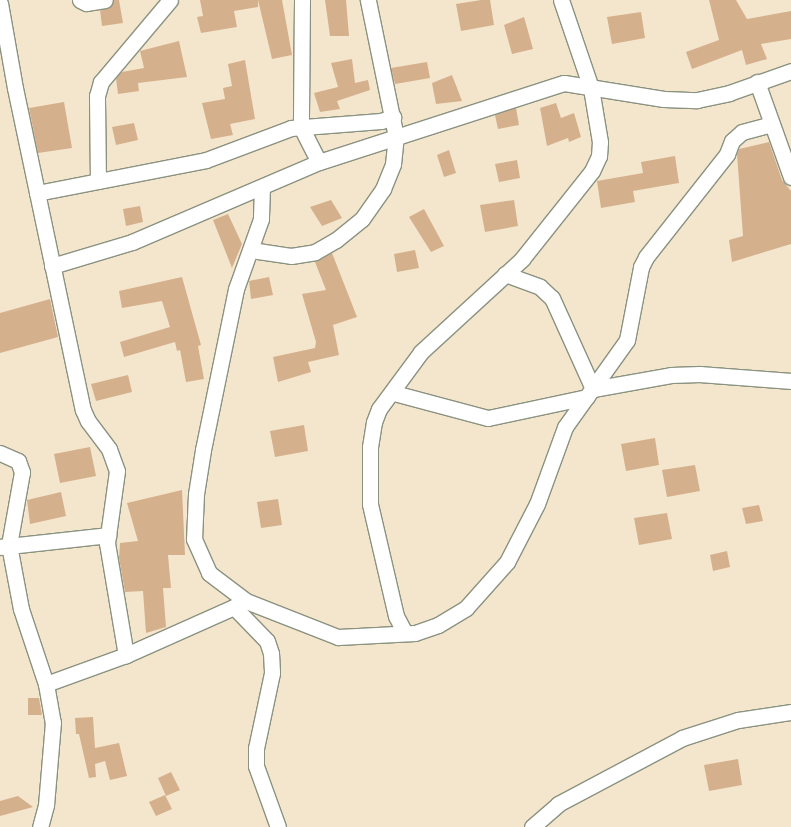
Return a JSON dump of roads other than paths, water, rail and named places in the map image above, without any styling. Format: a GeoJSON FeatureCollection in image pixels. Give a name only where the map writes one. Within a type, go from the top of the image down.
{"type":"FeatureCollection","features":[{"type":"Feature","properties":{"kind":"street"},"geometry":{"type":"LineString","coordinates":[[80,0],[86,3],[105,0]]}},
{"type":"Feature","properties":{"kind":"street"},"geometry":{"type":"LineString","coordinates":[[98,181],[97,96],[101,82],[170,0]]}},
{"type":"Feature","properties":{"kind":"street"},"geometry":{"type":"LineString","coordinates":[[302,0],[301,127],[319,162]]}},
{"type":"Feature","properties":{"kind":"street"},"geometry":{"type":"LineString","coordinates":[[252,250],[291,256],[315,252],[336,240],[362,220],[383,190],[393,164],[396,137],[368,0]]}},
{"type":"Feature","properties":{"kind":"street"},"geometry":{"type":"LineString","coordinates":[[406,633],[396,616],[370,504],[370,447],[374,422],[379,409],[394,392],[421,352],[522,259],[592,172],[599,156],[600,142],[591,88],[561,0]]}},
{"type":"Feature","properties":{"kind":"street"},"geometry":{"type":"LineString","coordinates":[[0,3],[36,193],[83,410],[88,421],[109,448],[118,472],[108,535],[126,655]]}},
{"type":"Feature","properties":{"kind":"street"},"geometry":{"type":"LineString","coordinates":[[52,266],[132,242],[319,162],[564,83],[664,99],[697,100],[729,93],[791,71]]}},
{"type":"Feature","properties":{"kind":"street"},"geometry":{"type":"LineString","coordinates":[[757,82],[791,177]]}},
{"type":"Feature","properties":{"kind":"street"},"geometry":{"type":"LineString","coordinates":[[36,193],[206,160],[301,127],[381,122],[393,117]]}},
{"type":"Feature","properties":{"kind":"street"},"geometry":{"type":"LineString","coordinates":[[46,684],[126,655],[240,604],[338,637],[424,631],[466,608],[507,562],[524,534],[565,427],[627,340],[641,268],[646,258],[727,154],[732,141],[742,132],[772,124]]}},
{"type":"Feature","properties":{"kind":"street"},"geometry":{"type":"LineString","coordinates":[[262,188],[261,220],[252,250],[236,289],[203,450],[196,494],[194,539],[209,573],[240,604],[267,641],[271,653],[272,673],[256,748],[256,766],[278,827]]}},
{"type":"Feature","properties":{"kind":"street"},"geometry":{"type":"LineString","coordinates":[[505,274],[540,287],[552,298],[590,393]]}},
{"type":"Feature","properties":{"kind":"street"},"geometry":{"type":"LineString","coordinates":[[394,392],[488,418],[671,375],[700,374],[791,381]]}},
{"type":"Feature","properties":{"kind":"street"},"geometry":{"type":"LineString","coordinates":[[0,453],[18,461],[22,472],[4,546],[21,609],[46,684],[53,722],[47,795],[40,827]]}},
{"type":"Feature","properties":{"kind":"street"},"geometry":{"type":"LineString","coordinates":[[4,546],[108,535]]}},
{"type":"Feature","properties":{"kind":"street"},"geometry":{"type":"LineString","coordinates":[[532,827],[558,804],[682,738],[738,720],[791,712]]}}]}
